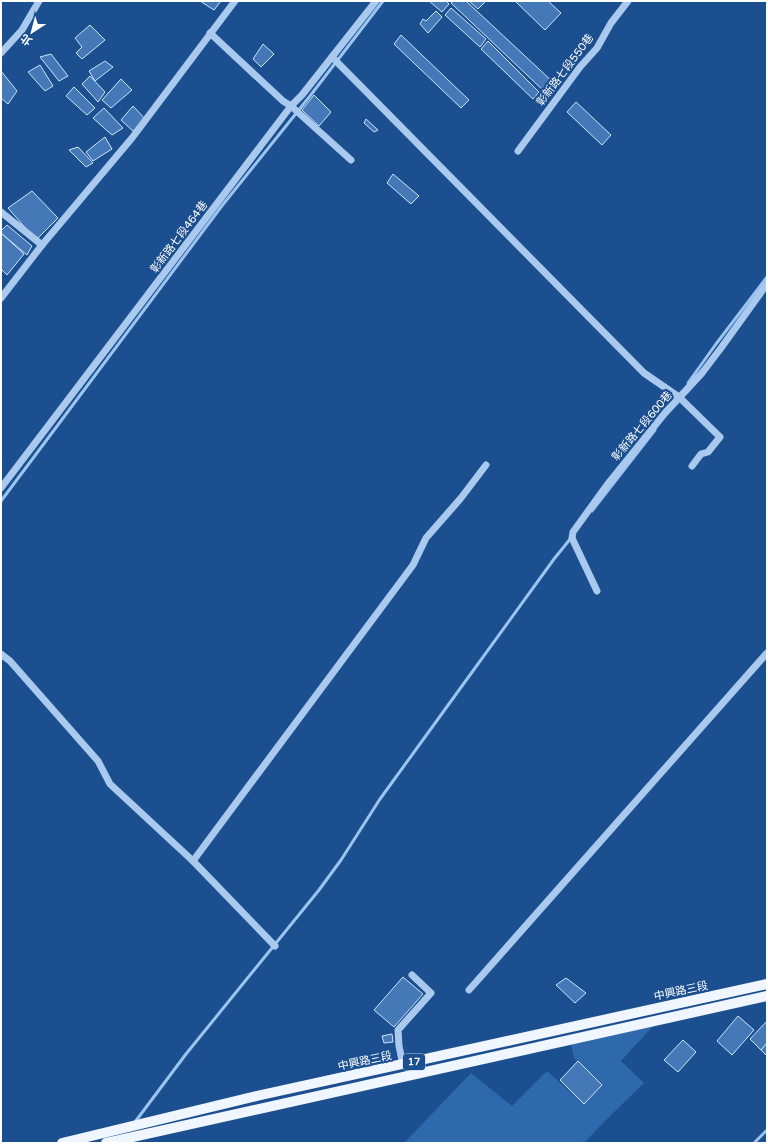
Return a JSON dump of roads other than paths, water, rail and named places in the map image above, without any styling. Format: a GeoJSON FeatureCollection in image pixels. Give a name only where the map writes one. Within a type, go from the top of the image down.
{"type":"FeatureCollection","features":[{"type":"Feature","properties":{"kind":"main road","name":"中興路三段"},"geometry":{"type":"LineString","coordinates":[[62,1143],[261,1095],[767,984]]}},
{"type":"Feature","properties":{"kind":"main road","name":"中興路三段"},"geometry":{"type":"LineString","coordinates":[[106,1143],[767,996]]}},
{"type":"Feature","properties":{"kind":"street"},"geometry":{"type":"LineString","coordinates":[[1,53],[22,30],[39,1]]}},
{"type":"Feature","properties":{"kind":"street"},"geometry":{"type":"LineString","coordinates":[[1,298],[42,245],[132,138],[235,1]]}},
{"type":"Feature","properties":{"kind":"street","name":"彰新路七段464巷"},"geometry":{"type":"LineString","coordinates":[[1,488],[291,106],[302,95],[376,1]]}},
{"type":"Feature","properties":{"kind":"street","name":"彰新路七段550巷"},"geometry":{"type":"LineString","coordinates":[[518,151],[580,67],[597,48],[610,23],[628,1]]}},
{"type":"Feature","properties":{"kind":"street"},"geometry":{"type":"LineString","coordinates":[[210,33],[283,101],[291,106],[351,160]]}},
{"type":"Feature","properties":{"kind":"street"},"geometry":{"type":"LineString","coordinates":[[332,57],[644,372],[679,397],[720,437],[708,452],[702,454],[692,466]]}},
{"type":"Feature","properties":{"kind":"street"},"geometry":{"type":"LineString","coordinates":[[1,212],[42,245]]}},
{"type":"Feature","properties":{"kind":"street","name":"彰新路七段600巷"},"geometry":{"type":"LineString","coordinates":[[597,591],[572,538],[573,532],[607,484],[665,413],[702,373],[767,284]]}},
{"type":"Feature","properties":{"kind":"street"},"geometry":{"type":"LineString","coordinates":[[193,861],[413,565],[426,538],[462,498],[486,465]]}},
{"type":"Feature","properties":{"kind":"street"},"geometry":{"type":"LineString","coordinates":[[470,990],[767,653]]}},
{"type":"Feature","properties":{"kind":"street"},"geometry":{"type":"LineString","coordinates":[[1,654],[10,661],[98,761],[110,784],[193,861],[275,946]]}},
{"type":"Feature","properties":{"kind":"street"},"geometry":{"type":"LineString","coordinates":[[403,1065],[399,1046],[398,1030],[431,993],[412,975]]}},
{"type":"Feature","properties":{"kind":"waterway"},"geometry":{"type":"LineString","coordinates":[[1,501],[221,207],[310,96],[383,1]]}},
{"type":"Feature","properties":{"kind":"waterway"},"geometry":{"type":"LineString","coordinates":[[688,383],[767,277]]}},
{"type":"Feature","properties":{"kind":"waterway"},"geometry":{"type":"LineString","coordinates":[[592,511],[655,430]]}},
{"type":"Feature","properties":{"kind":"waterway"},"geometry":{"type":"LineString","coordinates":[[135,1122],[186,1054],[319,890],[341,860],[380,799],[554,559],[571,538]]}},
{"type":"Feature","properties":{"kind":"waterway"},"geometry":{"type":"LineString","coordinates":[[754,1143],[767,1130]]}}]}
